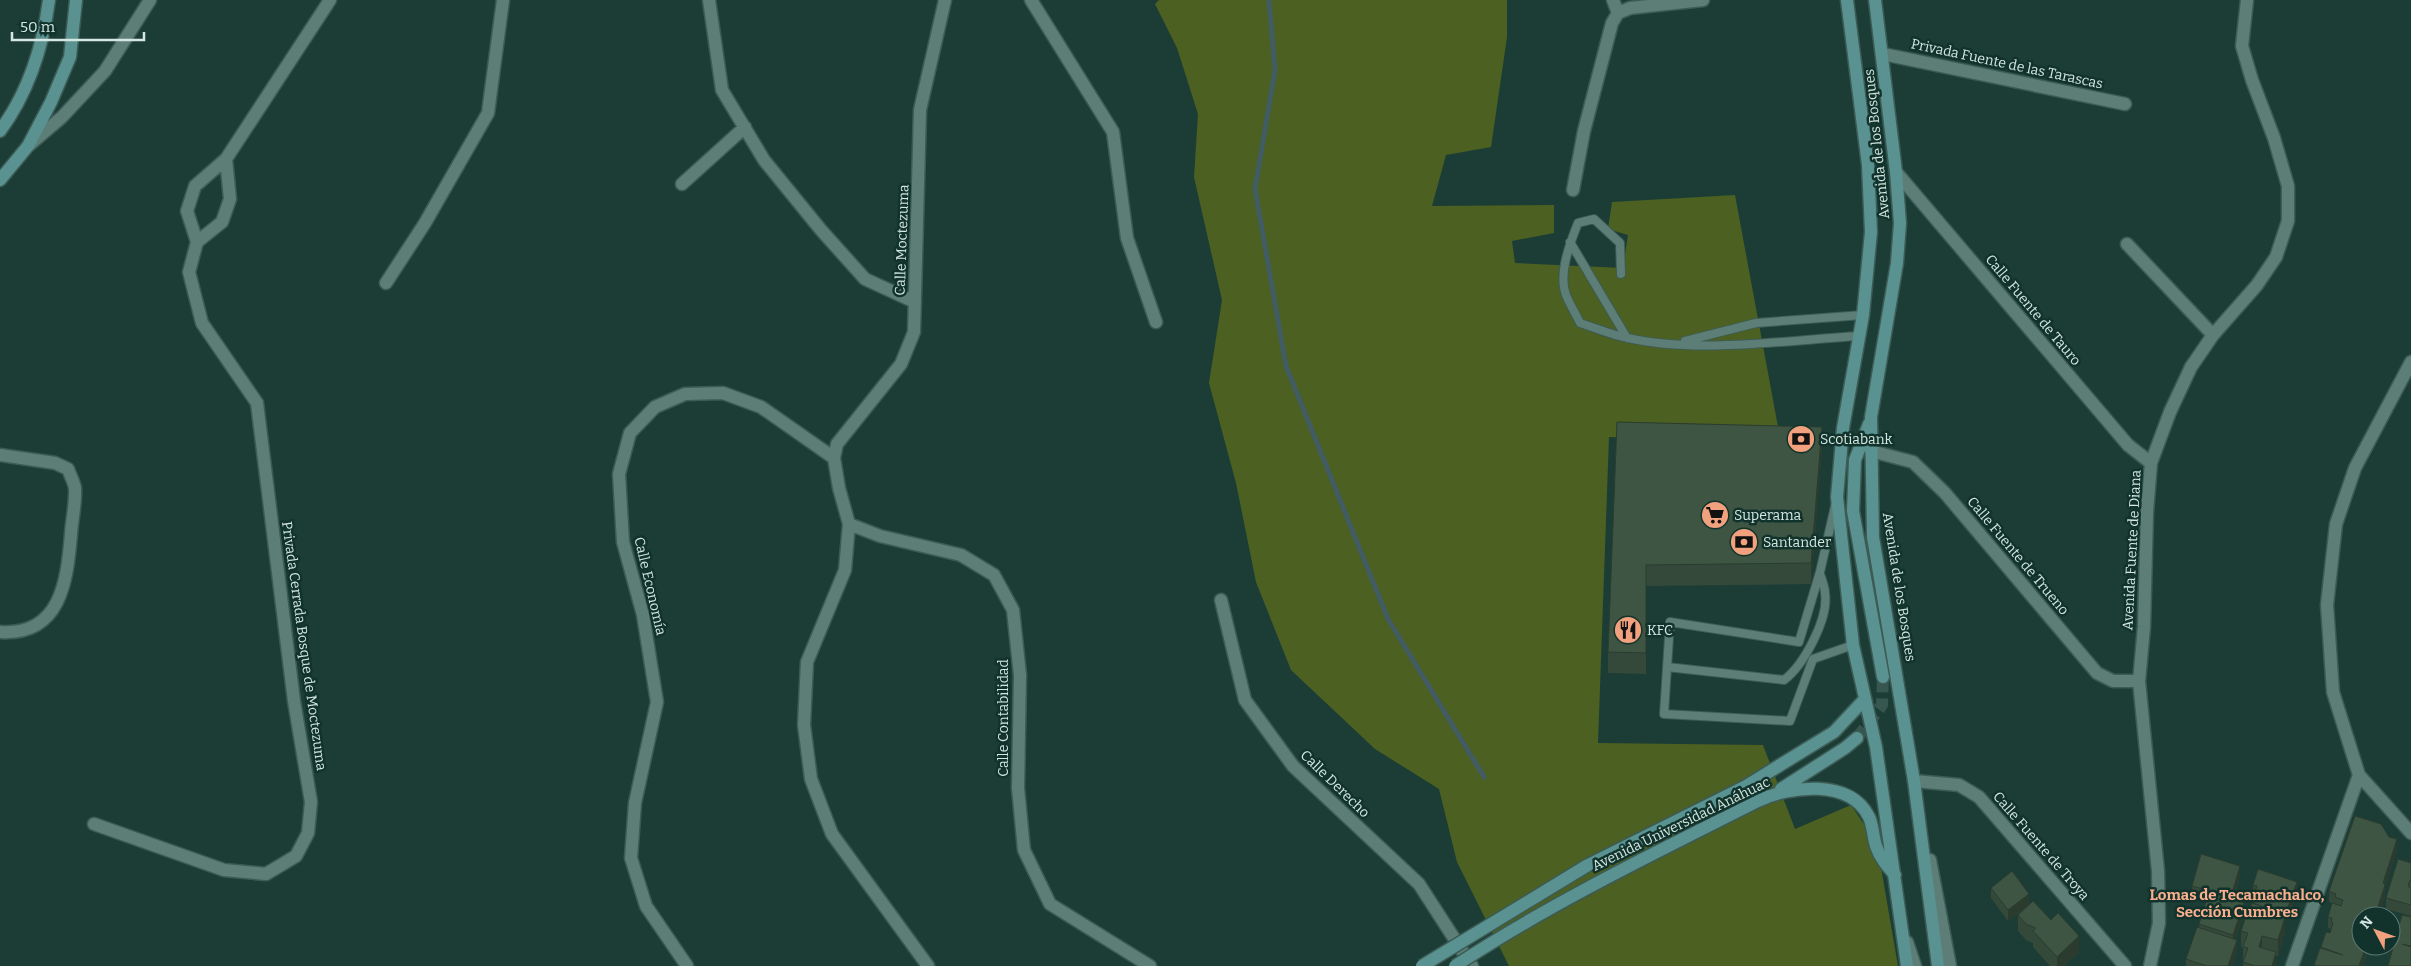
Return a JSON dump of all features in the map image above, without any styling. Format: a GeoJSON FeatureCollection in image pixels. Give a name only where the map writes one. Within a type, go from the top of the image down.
{"type":"FeatureCollection","features":[{"type":"Feature","properties":{"kind":"main road"},"geometry":{"type":"LineString","coordinates":[[0,130],[28,84],[41,41],[49,0]]}},
{"type":"Feature","properties":{"kind":"main road"},"geometry":{"type":"LineString","coordinates":[[0,180],[28,146],[51,102],[70,57],[76,0]]}},
{"type":"Feature","properties":{"kind":"main road","name":"Avenida de los Bosques"},"geometry":{"type":"LineString","coordinates":[[1847,0],[1868,165],[1871,222],[1863,315],[1843,428],[1837,497],[1854,645],[1864,700],[1876,748],[1902,928]]}},
{"type":"Feature","properties":{"kind":"main road","name":"Avenida de los Bosques"},"geometry":{"type":"LineString","coordinates":[[1875,0],[1883,54],[1900,223],[1897,263],[1872,417],[1873,537],[1914,780],[1918,823]]}},
{"type":"Feature","properties":{"kind":"main road"},"geometry":{"type":"LineString","coordinates":[[1872,417],[1855,460],[1853,511],[1883,677]]}},
{"type":"Feature","properties":{"kind":"main road","name":"Avenida Universidad Anáhuac"},"geometry":{"type":"LineString","coordinates":[[1422,966],[1588,865],[1746,786],[1834,732],[1864,700]]}},
{"type":"Feature","properties":{"kind":"main road"},"geometry":{"type":"LineString","coordinates":[[1776,792],[1845,748],[1857,738]]}},
{"type":"Feature","properties":{"kind":"main road","name":"Avenida Universidad Anáhuac"},"geometry":{"type":"LineString","coordinates":[[1455,966],[1501,936],[1600,880],[1776,792],[1811,788],[1820,789],[1847,797],[1858,804],[1870,818],[1882,860],[1895,875]]}},
{"type":"Feature","properties":{"kind":"main road"},"geometry":{"type":"LineString","coordinates":[[1918,823],[1938,966]]}},
{"type":"Feature","properties":{"kind":"main road"},"geometry":{"type":"LineString","coordinates":[[1902,928],[1907,966]]}},
{"type":"Feature","properties":{"kind":"street"},"geometry":{"type":"LineString","coordinates":[[28,146],[62,117],[105,71],[150,0]]}},
{"type":"Feature","properties":{"kind":"street","name":"Privada Cerrada Bosque de Moctezuma"},"geometry":{"type":"LineString","coordinates":[[94,824],[224,870],[266,874],[296,856],[308,833],[311,802],[294,700],[257,403],[202,323],[190,272],[197,242],[188,211],[195,186],[226,159],[330,0]]}},
{"type":"Feature","properties":{"kind":"street"},"geometry":{"type":"LineString","coordinates":[[386,283],[429,216],[488,113],[502,0]]}},
{"type":"Feature","properties":{"kind":"street"},"geometry":{"type":"LineString","coordinates":[[709,0],[722,90],[764,160],[821,230],[865,279],[915,302]]}},
{"type":"Feature","properties":{"kind":"street","name":"Calle Moctezuma"},"geometry":{"type":"LineString","coordinates":[[834,458],[837,444],[905,356],[914,332],[920,110],[945,0]]}},
{"type":"Feature","properties":{"kind":"street"},"geometry":{"type":"LineString","coordinates":[[1031,0],[1113,132],[1127,238],[1156,322]]}},
{"type":"Feature","properties":{"kind":"street"},"geometry":{"type":"LineString","coordinates":[[1613,0],[1618,13]]}},
{"type":"Feature","properties":{"kind":"street"},"geometry":{"type":"LineString","coordinates":[[1573,190],[1584,131],[1612,23],[1618,13],[1630,8],[1703,0]]}},
{"type":"Feature","properties":{"kind":"street","name":"Avenida Fuente de Diana"},"geometry":{"type":"LineString","coordinates":[[2150,966],[2159,923],[2158,871],[2138,681],[2144,627],[2147,512],[2151,463],[2170,412],[2192,367],[2214,334],[2257,285],[2276,257],[2288,221],[2288,186],[2274,138],[2252,80],[2242,46],[2247,0]]}},
{"type":"Feature","properties":{"kind":"street","name":"Privada Fuente de las Tarascas"},"geometry":{"type":"LineString","coordinates":[[1883,54],[2125,104]]}},
{"type":"Feature","properties":{"kind":"street"},"geometry":{"type":"LineString","coordinates":[[682,184],[745,127]]}},
{"type":"Feature","properties":{"kind":"street"},"geometry":{"type":"LineString","coordinates":[[197,242],[222,222],[230,199],[226,159]]}},
{"type":"Feature","properties":{"kind":"street","name":"Calle Fuente de Tauro"},"geometry":{"type":"LineString","coordinates":[[1896,172],[2128,445],[2151,463]]}},
{"type":"Feature","properties":{"kind":"street"},"geometry":{"type":"LineString","coordinates":[[2127,244],[2214,334]]}},
{"type":"Feature","properties":{"kind":"street"},"geometry":{"type":"LineString","coordinates":[[2411,362],[2355,468],[2336,524],[2327,605],[2334,692],[2358,775],[2411,833]]}},
{"type":"Feature","properties":{"kind":"street","name":"Calle Economía"},"geometry":{"type":"LineString","coordinates":[[687,966],[646,906],[631,858],[635,803],[657,702],[643,615],[623,542],[619,474],[630,433],[655,406],[685,394],[724,393],[761,407],[834,458]]}},
{"type":"Feature","properties":{"kind":"street","name":"Calle Fuente de Trueno"},"geometry":{"type":"LineString","coordinates":[[1871,451],[1913,462],[1945,493],[2097,673],[2113,681],[2138,681]]}},
{"type":"Feature","properties":{"kind":"street"},"geometry":{"type":"LineString","coordinates":[[0,456],[55,463],[68,470],[75,487],[68,574],[56,607],[40,624],[22,632],[0,633]]}},
{"type":"Feature","properties":{"kind":"street"},"geometry":{"type":"LineString","coordinates":[[834,458],[839,488],[849,524],[845,570],[808,662],[804,725],[811,779],[832,834],[928,966]]}},
{"type":"Feature","properties":{"kind":"street","name":"Calle Contabilidad"},"geometry":{"type":"LineString","coordinates":[[849,524],[880,536],[961,555],[994,575],[1013,610],[1020,675],[1018,788],[1024,850],[1050,904],[1150,966]]}},
{"type":"Feature","properties":{"kind":"street","name":"Calle Derecho"},"geometry":{"type":"LineString","coordinates":[[1221,600],[1245,700],[1293,766],[1419,884],[1472,966]]}},
{"type":"Feature","properties":{"kind":"street"},"geometry":{"type":"LineString","coordinates":[[2292,966],[2358,775]]}},
{"type":"Feature","properties":{"kind":"street","name":"Calle Fuente de Troya"},"geometry":{"type":"LineString","coordinates":[[1914,780],[1959,786],[1979,797],[2125,966]]}},
{"type":"Feature","properties":{"kind":"street","name":"Avenida de los Bosques"},"geometry":{"type":"LineString","coordinates":[[1918,823],[1927,846],[1950,966]]}},
{"type":"Feature","properties":{"kind":"street","name":"Avenida de los Bosques"},"geometry":{"type":"LineString","coordinates":[[1902,928],[1915,966]]}},
{"type":"Feature","properties":{"kind":"lane"},"geometry":{"type":"LineString","coordinates":[[1621,274],[1620,243],[1594,219],[1578,222],[1570,242],[1563,282],[1566,294],[1580,323],[1627,338],[1674,344],[1737,344],[1859,336]]}},
{"type":"Feature","properties":{"kind":"lane"},"geometry":{"type":"LineString","coordinates":[[1570,242],[1627,338]]}},
{"type":"Feature","properties":{"kind":"lane"},"geometry":{"type":"LineString","coordinates":[[1674,344],[1756,323],[1863,315]]}},
{"type":"Feature","properties":{"kind":"lane"},"geometry":{"type":"LineString","coordinates":[[1799,642],[1820,572],[1837,497]]}},
{"type":"Feature","properties":{"kind":"lane"},"geometry":{"type":"LineString","coordinates":[[1667,667],[1784,680],[1793,674],[1815,640],[1826,601],[1820,572]]}},
{"type":"Feature","properties":{"kind":"lane"},"geometry":{"type":"LineString","coordinates":[[1670,622],[1799,642],[1813,659],[1790,722],[1664,714],[1670,622]]}},
{"type":"Feature","properties":{"kind":"lane"},"geometry":{"type":"LineString","coordinates":[[1813,659],[1854,645]]}},
{"type":"Feature","properties":{"kind":"green space"},"geometry":{"type":"Polygon","coordinates":[[[1159,0],[1507,0],[1507,37],[1491,147],[1446,155],[1432,206],[1554,205],[1554,233],[1512,241],[1515,263],[1623,268],[1628,235],[1608,229],[1612,202],[1735,195],[1781,443],[1609,437],[1598,743],[1763,745],[1795,829],[1851,805],[1877,844],[1898,966],[1509,966],[1457,862],[1439,789],[1375,749],[1291,670],[1256,582],[1236,483],[1209,383],[1222,300],[1194,177],[1198,114],[1177,48],[1155,4],[1159,0]]]}},
{"type":"Feature","properties":{"kind":"building","name":"Superama"},"geometry":{"type":"Polygon","coordinates":[[[1617,422],[1822,427],[1811,563],[1646,565],[1646,653],[1608,652],[1617,422]]]}},
{"type":"Feature","properties":{"kind":"building"},"geometry":{"type":"Polygon","coordinates":[[[2355,816],[2381,824],[2389,837],[2397,839],[2383,883],[2385,885],[2378,906],[2351,906],[2351,956],[2362,956],[2359,966],[2314,965],[2320,948],[2343,955],[2321,947],[2326,932],[2330,933],[2333,923],[2331,922],[2332,918],[2328,917],[2332,903],[2341,906],[2343,900],[2335,897],[2336,894],[2329,891],[2355,816]]]}},
{"type":"Feature","properties":{"kind":"building"},"geometry":{"type":"Polygon","coordinates":[[[2201,854],[2240,866],[2231,897],[2244,903],[2233,935],[2199,924],[2209,892],[2222,894],[2192,886],[2201,854]]]}},
{"type":"Feature","properties":{"kind":"building"},"geometry":{"type":"Polygon","coordinates":[[[2398,859],[2411,863],[2411,880],[2408,886],[2411,888],[2411,905],[2386,898],[2398,859]]]}},
{"type":"Feature","properties":{"kind":"building"},"geometry":{"type":"Polygon","coordinates":[[[2258,869],[2297,882],[2287,910],[2281,912],[2251,903],[2257,886],[2253,885],[2258,869]]]}},
{"type":"Feature","properties":{"kind":"building"},"geometry":{"type":"Polygon","coordinates":[[[2012,871],[2029,894],[2008,910],[1991,888],[2012,871]]]}},
{"type":"Feature","properties":{"kind":"building"},"geometry":{"type":"Polygon","coordinates":[[[2033,901],[2051,920],[2058,913],[2079,936],[2057,957],[2033,931],[2036,928],[2026,924],[2018,915],[2033,901]]]}},
{"type":"Feature","properties":{"kind":"building"},"geometry":{"type":"Polygon","coordinates":[[[2252,903],[2261,906],[2259,909],[2285,917],[2278,940],[2262,936],[2259,947],[2276,952],[2272,966],[2255,966],[2243,962],[2248,948],[2243,947],[2248,933],[2241,931],[2246,916],[2254,919],[2256,912],[2250,910],[2252,903]]]}},
{"type":"Feature","properties":{"kind":"building"},"geometry":{"type":"Polygon","coordinates":[[[2402,915],[2411,917],[2411,946],[2402,944],[2411,947],[2411,966],[2388,966],[2391,956],[2401,956],[2402,915]]]}},
{"type":"Feature","properties":{"kind":"building"},"geometry":{"type":"Polygon","coordinates":[[[2197,927],[2237,940],[2228,966],[2207,966],[2186,959],[2197,927]]]}},
{"type":"Feature","properties":{"kind":"waterway"},"geometry":{"type":"LineString","coordinates":[[1269,0],[1275,70],[1255,189],[1286,366],[1388,619],[1484,777]]}},
{"type":"Feature","properties":{"kind":"tunnel"},"geometry":{"type":"LineString","coordinates":[[1857,738],[1882,705],[1883,677]]}},
{"type":"Feature","properties":{"kind":"place","name":"Scotiabank"},"geometry":{"type":"Point","coordinates":[1801,439]}},
{"type":"Feature","properties":{"kind":"place","name":"Superama"},"geometry":{"type":"Point","coordinates":[1715,515]}},
{"type":"Feature","properties":{"kind":"place","name":"Santander"},"geometry":{"type":"Point","coordinates":[1744,542]}},
{"type":"Feature","properties":{"kind":"place","name":"KFC"},"geometry":{"type":"Point","coordinates":[1628,630]}},
{"type":"Feature","properties":{"kind":"district","name":"Lomas de Tecamachalco, Sección Cumbres"},"geometry":{"type":"Point","coordinates":[2237,904]}}]}
